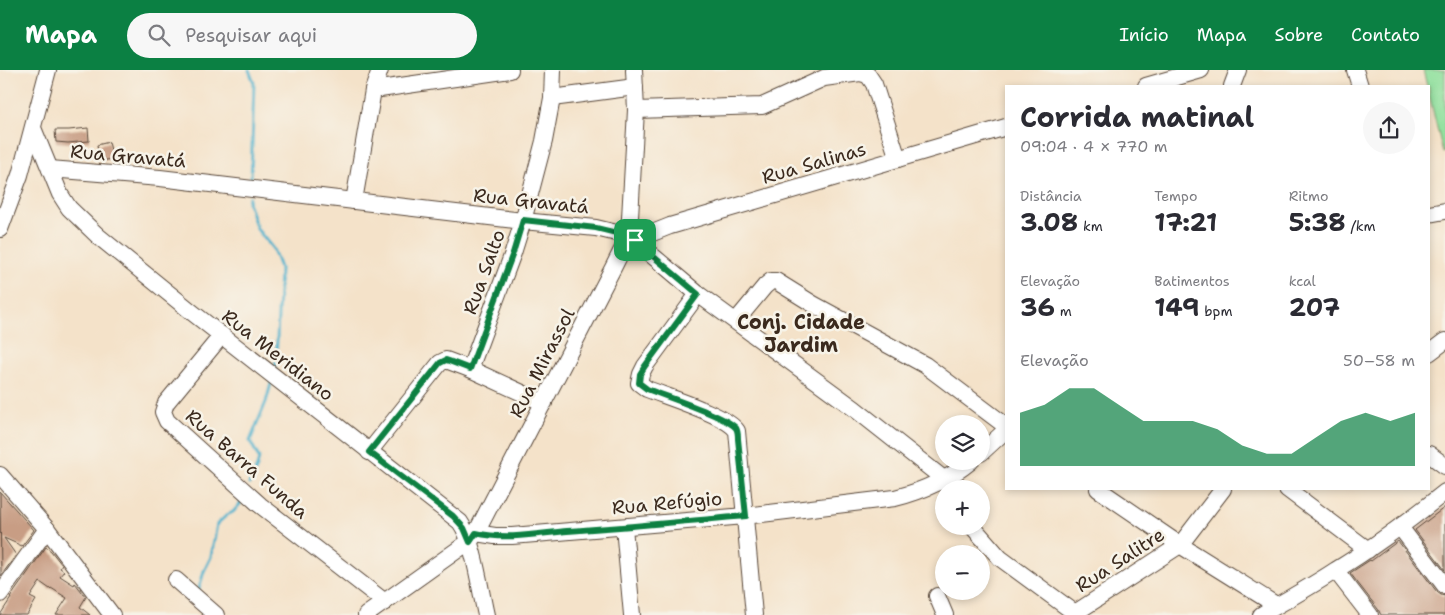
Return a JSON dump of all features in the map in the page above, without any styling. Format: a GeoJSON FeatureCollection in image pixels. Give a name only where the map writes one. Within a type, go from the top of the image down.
{"type":"FeatureCollection","features":[{"type":"Feature","properties":{"kind":"street"},"geometry":{"type":"LineString","coordinates":[[0,229],[20,175],[48,70]]}},
{"type":"Feature","properties":{"kind":"street"},"geometry":{"type":"LineString","coordinates":[[354,201],[373,90],[380,70]]}},
{"type":"Feature","properties":{"kind":"street"},"geometry":{"type":"LineString","coordinates":[[373,90],[510,70]]}},
{"type":"Feature","properties":{"kind":"street","name":"Rua Salto"},"geometry":{"type":"LineString","coordinates":[[470,369],[513,253],[523,220],[544,141],[552,98],[553,70]]}},
{"type":"Feature","properties":{"kind":"street","name":"Rua Mirassol"},"geometry":{"type":"LineString","coordinates":[[366,615],[473,537],[632,238],[636,110],[634,70]]}},
{"type":"Feature","properties":{"kind":"street"},"geometry":{"type":"LineString","coordinates":[[1149,85],[1201,70]]}},
{"type":"Feature","properties":{"kind":"street"},"geometry":{"type":"LineString","coordinates":[[1232,85],[1238,70]]}},
{"type":"Feature","properties":{"kind":"street"},"geometry":{"type":"LineString","coordinates":[[1355,70],[1360,85]]}},
{"type":"Feature","properties":{"kind":"street"},"geometry":{"type":"LineString","coordinates":[[636,110],[762,106],[817,74],[866,73],[871,77],[898,160]]}},
{"type":"Feature","properties":{"kind":"street"},"geometry":{"type":"LineString","coordinates":[[552,98],[635,87]]}},
{"type":"Feature","properties":{"kind":"street","name":"Rua Meridiano"},"geometry":{"type":"LineString","coordinates":[[33,128],[60,194],[69,208],[98,236],[369,452],[453,516],[473,537],[486,615]]}},
{"type":"Feature","properties":{"kind":"street","name":"Rua Salinas"},"geometry":{"type":"LineString","coordinates":[[632,238],[1005,128]]}},
{"type":"Feature","properties":{"kind":"street","name":"Rua Gravatá"},"geometry":{"type":"LineString","coordinates":[[50,169],[160,178],[596,228],[632,238],[698,294],[856,409],[943,480]]}},
{"type":"Feature","properties":{"kind":"street"},"geometry":{"type":"LineString","coordinates":[[1430,214],[1445,211]]}},
{"type":"Feature","properties":{"kind":"street"},"geometry":{"type":"LineString","coordinates":[[736,321],[765,286],[771,281],[776,281],[813,304],[925,365],[1005,425]]}},
{"type":"Feature","properties":{"kind":"street"},"geometry":{"type":"LineString","coordinates":[[698,294],[645,366],[640,374],[639,383],[647,389],[710,413],[728,422],[737,431],[754,615]]}},
{"type":"Feature","properties":{"kind":"street","name":"Rua Barra Funda"},"geometry":{"type":"LineString","coordinates":[[222,335],[166,403],[163,412],[167,421],[260,505],[385,602]]}},
{"type":"Feature","properties":{"kind":"street"},"geometry":{"type":"LineString","coordinates":[[1430,352],[1445,341]]}},
{"type":"Feature","properties":{"kind":"street"},"geometry":{"type":"LineString","coordinates":[[369,452],[440,363],[446,360],[544,403]]}},
{"type":"Feature","properties":{"kind":"street"},"geometry":{"type":"LineString","coordinates":[[990,445],[1005,431]]}},
{"type":"Feature","properties":{"kind":"street"},"geometry":{"type":"LineString","coordinates":[[1430,455],[1445,466]]}},
{"type":"Feature","properties":{"kind":"street","name":"Rua Refúgio"},"geometry":{"type":"LineString","coordinates":[[952,480],[962,470]]}},
{"type":"Feature","properties":{"kind":"street"},"geometry":{"type":"LineString","coordinates":[[0,475],[47,529],[112,615]]}},
{"type":"Feature","properties":{"kind":"street","name":"Rua Refúgio"},"geometry":{"type":"LineString","coordinates":[[473,537],[486,535],[512,536],[746,516],[894,498],[935,488]]}},
{"type":"Feature","properties":{"kind":"street"},"geometry":{"type":"LineString","coordinates":[[1099,490],[1180,545],[1276,605]]}},
{"type":"Feature","properties":{"kind":"street","name":"Rua Salitre"},"geometry":{"type":"LineString","coordinates":[[1074,614],[1180,545],[1222,490]]}},
{"type":"Feature","properties":{"kind":"street"},"geometry":{"type":"LineString","coordinates":[[1288,490],[1368,550]]}},
{"type":"Feature","properties":{"kind":"street"},"geometry":{"type":"LineString","coordinates":[[1261,615],[1368,550],[1445,492]]}},
{"type":"Feature","properties":{"kind":"street"},"geometry":{"type":"LineString","coordinates":[[624,527],[632,615]]}},
{"type":"Feature","properties":{"kind":"street"},"geometry":{"type":"LineString","coordinates":[[1400,527],[1445,586]]}},
{"type":"Feature","properties":{"kind":"street"},"geometry":{"type":"LineString","coordinates":[[0,594],[47,529]]}},
{"type":"Feature","properties":{"kind":"street"},"geometry":{"type":"LineString","coordinates":[[980,535],[1000,558],[1074,614]]}},
{"type":"Feature","properties":{"kind":"street"},"geometry":{"type":"LineString","coordinates":[[1336,571],[1370,615]]}},
{"type":"Feature","properties":{"kind":"street"},"geometry":{"type":"LineString","coordinates":[[176,580],[216,615]]}},
{"type":"Feature","properties":{"kind":"street"},"geometry":{"type":"LineString","coordinates":[[939,600],[945,615]]}},
{"type":"Feature","properties":{"kind":"green space"},"geometry":{"type":"Polygon","coordinates":[[[1423,70],[1445,70],[1445,152],[1443,153],[1430,98],[1430,85],[1427,85],[1423,70]]]}},
{"type":"Feature","properties":{"kind":"building"},"geometry":{"type":"Polygon","coordinates":[[[88,128],[89,141],[56,142],[55,130],[88,128]]]}},
{"type":"Feature","properties":{"kind":"building"},"geometry":{"type":"Polygon","coordinates":[[[109,142],[113,159],[100,161],[97,145],[109,142]]]}},
{"type":"Feature","properties":{"kind":"building"},"geometry":{"type":"Polygon","coordinates":[[[0,492],[34,530],[22,546],[4,538],[16,555],[1,576],[0,492]]]}},
{"type":"Feature","properties":{"kind":"building"},"geometry":{"type":"Polygon","coordinates":[[[1445,507],[1445,570],[1415,530],[1445,507]]]}},
{"type":"Feature","properties":{"kind":"building"},"geometry":{"type":"Polygon","coordinates":[[[1398,541],[1437,592],[1445,596],[1445,615],[1381,615],[1350,573],[1371,561],[1398,541]]]}},
{"type":"Feature","properties":{"kind":"building"},"geometry":{"type":"Polygon","coordinates":[[[46,547],[62,565],[60,568],[64,571],[60,576],[74,585],[75,583],[86,597],[80,607],[90,615],[56,615],[67,598],[40,582],[30,597],[36,600],[27,615],[0,615],[12,595],[46,547]]]}},
{"type":"Feature","properties":{"kind":"waterway"},"geometry":{"type":"LineString","coordinates":[[249,70],[254,83],[251,180]]}},
{"type":"Feature","properties":{"kind":"waterway"},"geometry":{"type":"LineString","coordinates":[[249,197],[248,202],[257,229],[273,249],[280,268],[276,363],[274,369]]}},
{"type":"Feature","properties":{"kind":"waterway"},"geometry":{"type":"LineString","coordinates":[[249,484],[259,458],[250,441],[266,402],[272,380]]}},
{"type":"Feature","properties":{"kind":"waterway"},"geometry":{"type":"LineString","coordinates":[[198,592],[204,571],[211,557],[217,524],[233,512],[243,498]]}},
{"type":"Feature","properties":{"kind":"district","name":"Conj. Cidade Jardim"},"geometry":{"type":"Point","coordinates":[801,334]}},
{"type":"Feature","properties":{"kind":"route"},"geometry":{"type":"LineString","coordinates":[[523,220],[596,228],[629,236],[635,240],[698,294],[645,366],[640,374],[639,383],[647,389],[710,413],[734,426],[737,431],[746,516],[512,536],[476,533],[470,542],[460,522],[369,452],[440,363],[446,360],[470,369],[513,253],[523,220]]}}]}
